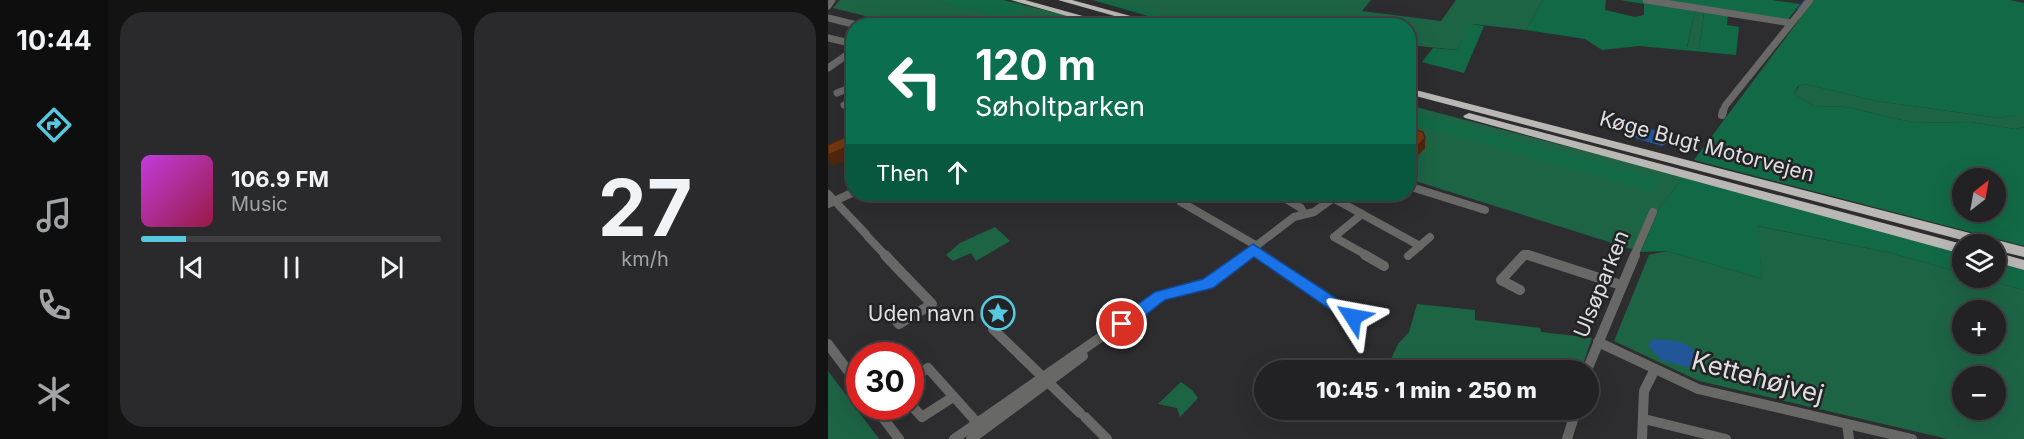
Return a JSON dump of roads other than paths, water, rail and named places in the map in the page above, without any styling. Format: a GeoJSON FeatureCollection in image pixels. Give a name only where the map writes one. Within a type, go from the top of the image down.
{"type":"FeatureCollection","features":[{"type":"Feature","properties":{"kind":"highway"},"geometry":{"type":"LineString","coordinates":[[1015,0],[1084,18]]}},
{"type":"Feature","properties":{"kind":"highway"},"geometry":{"type":"LineString","coordinates":[[1034,0],[1099,18]]}},
{"type":"Feature","properties":{"kind":"highway"},"geometry":{"type":"LineString","coordinates":[[1062,0],[1132,18]]}},
{"type":"Feature","properties":{"kind":"highway"},"geometry":{"type":"LineString","coordinates":[[1082,0],[1142,18]]}},
{"type":"Feature","properties":{"kind":"highway","name":"Køge Bugt Motorvejen"},"geometry":{"type":"LineString","coordinates":[[1416,93],[1953,234]]}},
{"type":"Feature","properties":{"kind":"highway","name":"Køge Bugt Motorvejen"},"geometry":{"type":"LineString","coordinates":[[1416,102],[1952,246]]}},
{"type":"Feature","properties":{"kind":"highway","name":"Køge Bugt Motorvejen"},"geometry":{"type":"LineString","coordinates":[[2006,248],[2024,252]]}},
{"type":"Feature","properties":{"kind":"highway"},"geometry":{"type":"LineString","coordinates":[[2006,260],[2024,265]]}},
{"type":"Feature","properties":{"kind":"street"},"geometry":{"type":"LineString","coordinates":[[828,6],[832,0]]}},
{"type":"Feature","properties":{"kind":"street"},"geometry":{"type":"LineString","coordinates":[[1646,0],[1791,23]]}},
{"type":"Feature","properties":{"kind":"street"},"geometry":{"type":"LineString","coordinates":[[1722,115],[1725,106],[1810,0]]}},
{"type":"Feature","properties":{"kind":"street"},"geometry":{"type":"LineString","coordinates":[[828,18],[846,22]]}},
{"type":"Feature","properties":{"kind":"street"},"geometry":{"type":"LineString","coordinates":[[828,38],[846,42]]}},
{"type":"Feature","properties":{"kind":"street"},"geometry":{"type":"LineString","coordinates":[[828,48],[839,40]]}},
{"type":"Feature","properties":{"kind":"street"},"geometry":{"type":"LineString","coordinates":[[828,68],[846,56]]}},
{"type":"Feature","properties":{"kind":"street"},"geometry":{"type":"LineString","coordinates":[[837,93],[846,90]]}},
{"type":"Feature","properties":{"kind":"street"},"geometry":{"type":"LineString","coordinates":[[1416,188],[1485,210]]}},
{"type":"Feature","properties":{"kind":"street"},"geometry":{"type":"LineString","coordinates":[[846,193],[830,200],[933,304],[899,324],[890,313]]}},
{"type":"Feature","properties":{"kind":"street"},"geometry":{"type":"LineString","coordinates":[[1290,201],[1301,208],[1304,214]]}},
{"type":"Feature","properties":{"kind":"street"},"geometry":{"type":"LineString","coordinates":[[954,439],[980,427],[1160,296],[1174,296],[1208,284],[1294,218],[1314,212],[1329,201]]}},
{"type":"Feature","properties":{"kind":"street"},"geometry":{"type":"LineString","coordinates":[[1343,201],[1420,246]]}},
{"type":"Feature","properties":{"kind":"street"},"geometry":{"type":"LineString","coordinates":[[1181,202],[1227,231],[1237,232],[1255,248],[1353,317]]}},
{"type":"Feature","properties":{"kind":"street","name":"Ulsøparken"},"geometry":{"type":"LineString","coordinates":[[1591,360],[1653,212]]}},
{"type":"Feature","properties":{"kind":"street"},"geometry":{"type":"LineString","coordinates":[[1362,214],[1334,237],[1384,266]]}},
{"type":"Feature","properties":{"kind":"street"},"geometry":{"type":"LineString","coordinates":[[1408,256],[1430,237]]}},
{"type":"Feature","properties":{"kind":"street"},"geometry":{"type":"LineString","coordinates":[[1520,290],[1501,280],[1525,254],[1621,285]]}},
{"type":"Feature","properties":{"kind":"street"},"geometry":{"type":"LineString","coordinates":[[989,324],[1107,439]]}},
{"type":"Feature","properties":{"kind":"street","name":"Kettehøjvej"},"geometry":{"type":"LineString","coordinates":[[1598,342],[1698,389],[1912,439]]}},
{"type":"Feature","properties":{"kind":"street"},"geometry":{"type":"LineString","coordinates":[[828,344],[846,368]]}},
{"type":"Feature","properties":{"kind":"street"},"geometry":{"type":"LineString","coordinates":[[924,370],[928,368],[980,427]]}},
{"type":"Feature","properties":{"kind":"street"},"geometry":{"type":"LineString","coordinates":[[1642,439],[1644,391],[1655,369]]}},
{"type":"Feature","properties":{"kind":"street"},"geometry":{"type":"LineString","coordinates":[[924,416],[953,396]]}},
{"type":"Feature","properties":{"kind":"street"},"geometry":{"type":"LineString","coordinates":[[1644,419],[1726,439]]}},
{"type":"Feature","properties":{"kind":"street"},"geometry":{"type":"LineString","coordinates":[[885,420],[899,439]]}},
{"type":"Feature","properties":{"kind":"street"},"geometry":{"type":"LineString","coordinates":[[1567,439],[1573,420]]}},
{"type":"Feature","properties":{"kind":"street"},"geometry":{"type":"LineString","coordinates":[[1846,424],[1849,439]]}},
{"type":"Feature","properties":{"kind":"street"},"geometry":{"type":"LineString","coordinates":[[971,439],[980,427]]}},
{"type":"Feature","properties":{"kind":"water"},"geometry":{"type":"Polygon","coordinates":[[[1635,125],[1666,133],[1674,139],[1662,146],[1624,133],[1626,127],[1635,125]]]}},
{"type":"Feature","properties":{"kind":"water"},"geometry":{"type":"Polygon","coordinates":[[[1654,339],[1680,342],[1701,356],[1694,365],[1687,367],[1661,360],[1648,345],[1654,339]]]}},
{"type":"Feature","properties":{"kind":"waterway"},"geometry":{"type":"LineString","coordinates":[[1798,9],[1805,0]]}},
{"type":"Feature","properties":{"kind":"place","name":"Uden navn"},"geometry":{"type":"Point","coordinates":[998,313]}}]}
